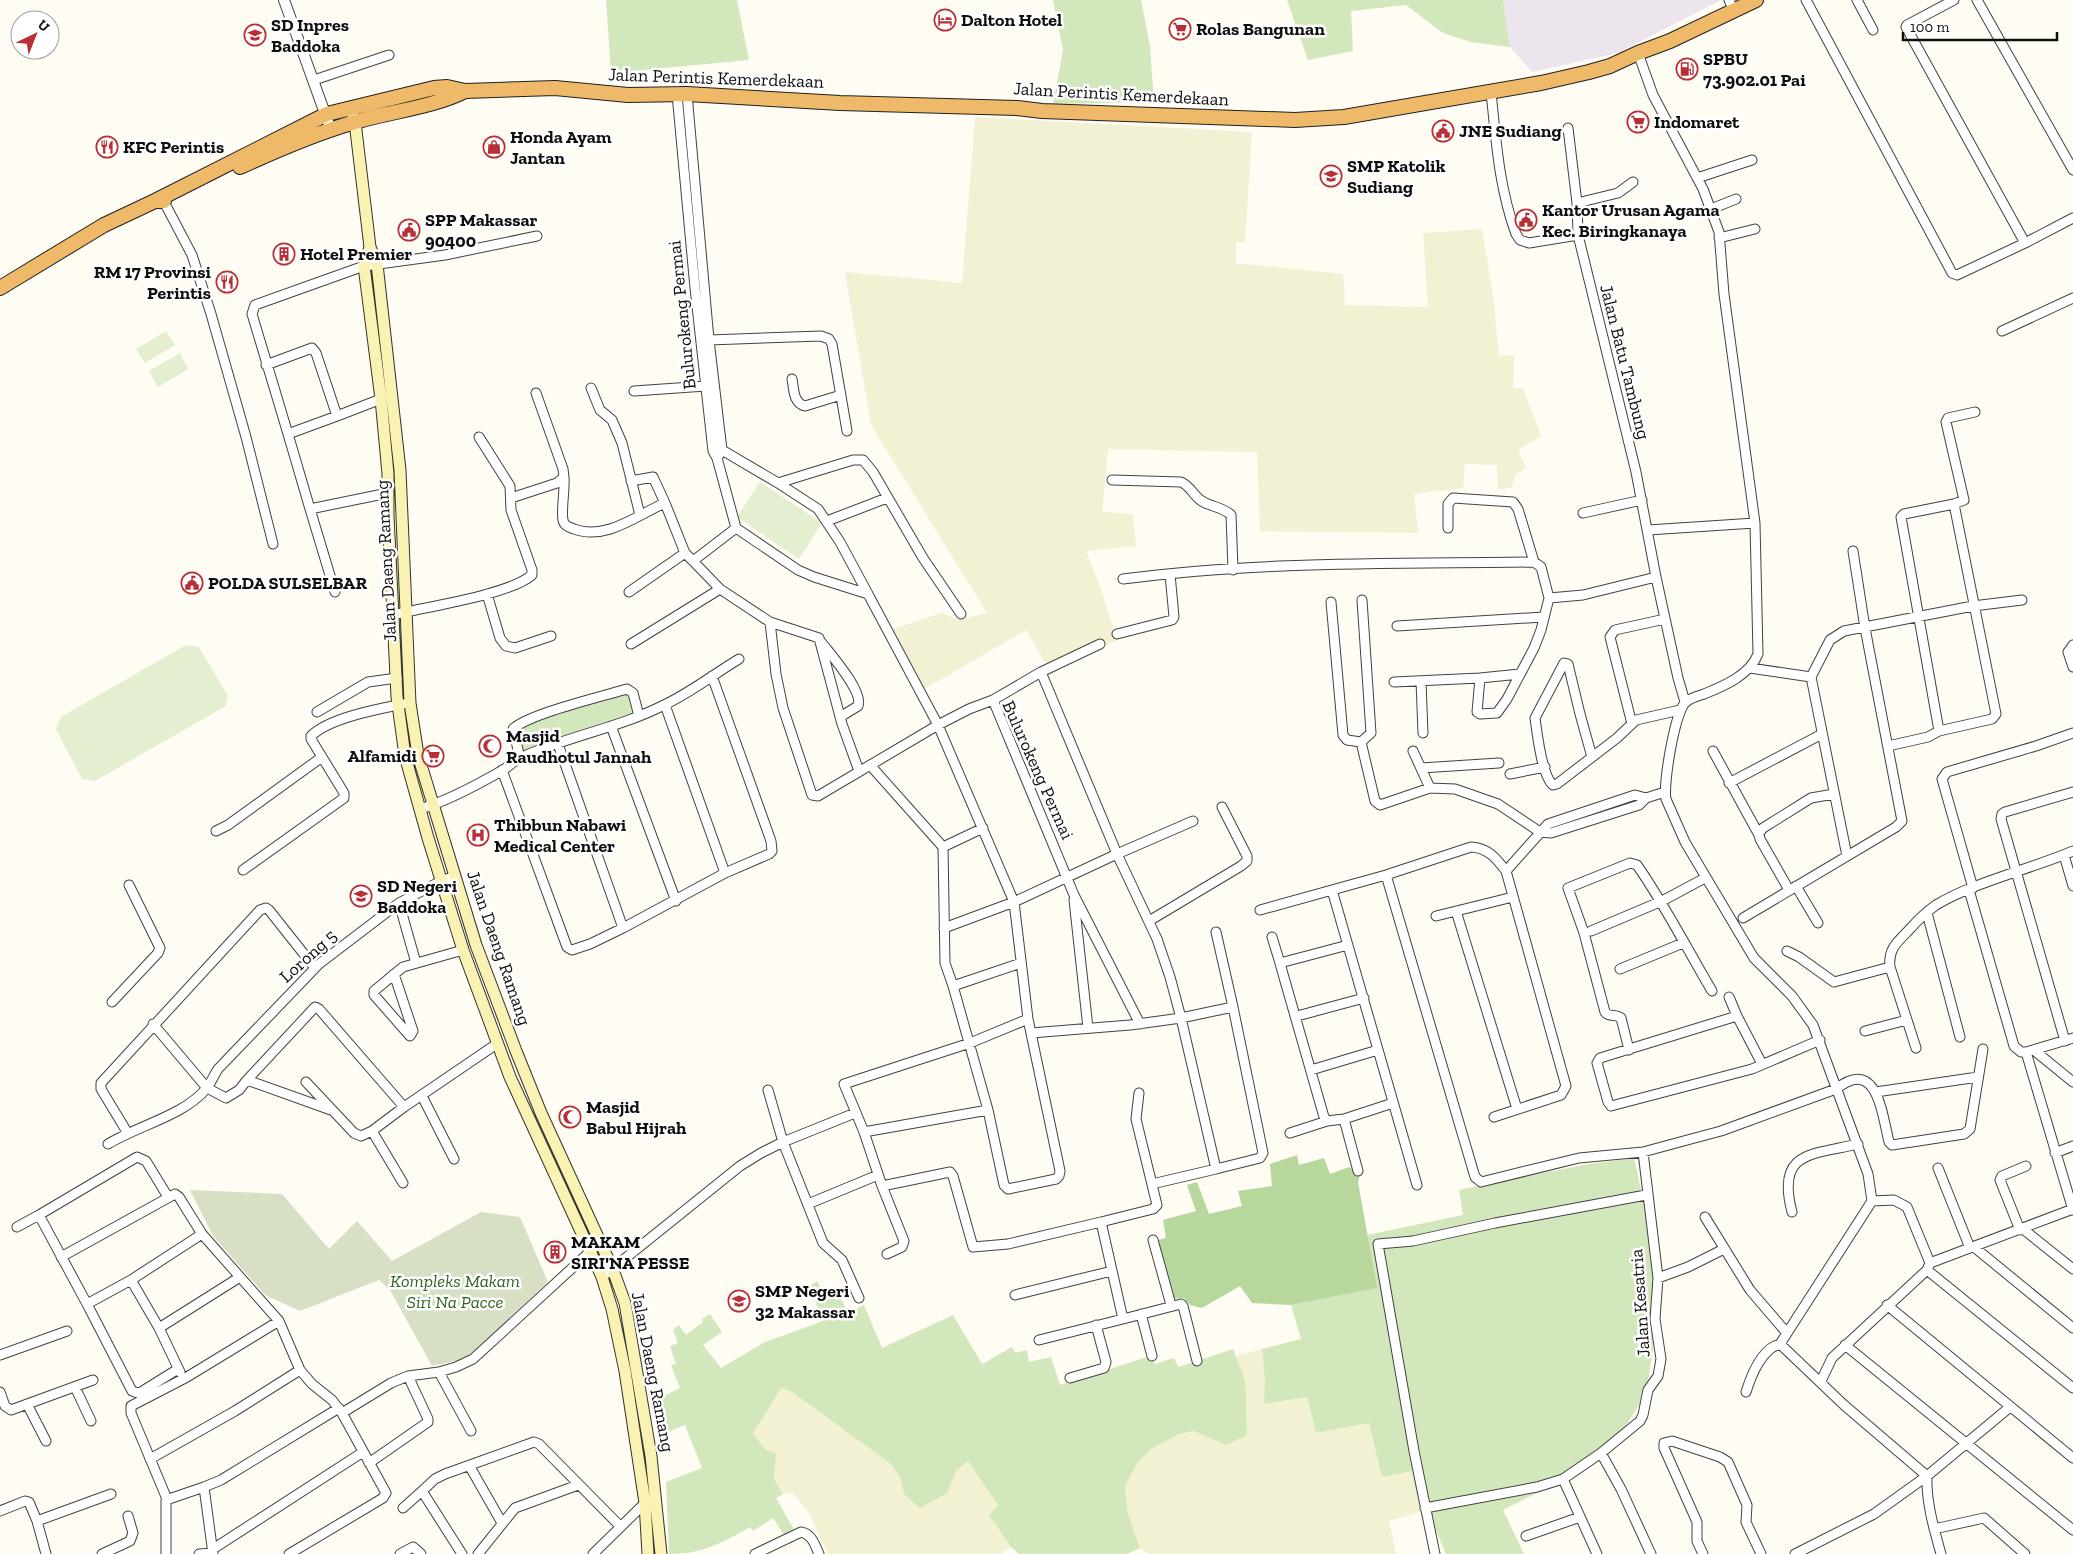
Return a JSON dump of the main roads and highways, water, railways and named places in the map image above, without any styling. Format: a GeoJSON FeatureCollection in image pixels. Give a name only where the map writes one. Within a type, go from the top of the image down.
{"type":"FeatureCollection","features":[{"type":"Feature","properties":{"kind":"highway","name":"Jalan Perintis Kemerdekaan"},"geometry":{"type":"LineString","coordinates":[[0,288],[104,225],[160,199],[327,114],[353,115],[449,99],[465,91],[555,88],[628,95],[682,94],[840,103],[955,105],[1017,108],[1042,112],[1295,120],[1344,118],[1491,92],[1610,66],[1670,41],[1731,5],[1756,0]]}},
{"type":"Feature","properties":{"kind":"highway","name":"Jalan Perintis Kemerdekaan"},"geometry":{"type":"LineString","coordinates":[[160,199],[331,130],[353,115]]}},
{"type":"Feature","properties":{"kind":"main road","name":"Jalan Daeng Ramang"},"geometry":{"type":"LineString","coordinates":[[353,115],[370,247],[377,264],[389,357],[400,470],[410,703],[418,754],[483,963],[524,1072],[613,1270],[625,1303],[644,1408],[661,1554]]}},
{"type":"Feature","properties":{"kind":"main road","name":"Jalan Daeng Ramang"},"geometry":{"type":"LineString","coordinates":[[370,247],[364,266],[381,399],[388,493],[396,678],[405,756],[463,950],[510,1077],[602,1277],[612,1308],[631,1411],[644,1503],[648,1554]]}},
{"type":"Feature","properties":{"kind":"main road"},"geometry":{"type":"LineString","coordinates":[[376,359],[389,357]]}},
{"type":"Feature","properties":{"kind":"main road"},"geometry":{"type":"LineString","coordinates":[[562,1189],[573,1184]]}},
{"type":"Feature","properties":{"kind":"main road"},"geometry":{"type":"LineString","coordinates":[[631,1411],[644,1408]]}},
{"type":"Feature","properties":{"kind":"place","name":"Dalton Hotel"},"geometry":{"type":"Point","coordinates":[945,20]}},
{"type":"Feature","properties":{"kind":"place","name":"Rolas Bangunan"},"geometry":{"type":"Point","coordinates":[1180,29]}},
{"type":"Feature","properties":{"kind":"place","name":"SD Inpres Baddoka"},"geometry":{"type":"Point","coordinates":[255,35]}},
{"type":"Feature","properties":{"kind":"place","name":"SPBU 73.902.01 Pai"},"geometry":{"type":"Point","coordinates":[1687,69]}},
{"type":"Feature","properties":{"kind":"place","name":"Indomaret"},"geometry":{"type":"Point","coordinates":[1638,122]}},
{"type":"Feature","properties":{"kind":"place","name":"JNE Sudiang"},"geometry":{"type":"Point","coordinates":[1443,131]}},
{"type":"Feature","properties":{"kind":"place","name":"KFC Perintis"},"geometry":{"type":"Point","coordinates":[107,147]}},
{"type":"Feature","properties":{"kind":"place","name":"Honda Ayam Jantan"},"geometry":{"type":"Point","coordinates":[494,147]}},
{"type":"Feature","properties":{"kind":"place","name":"SMP Katolik Sudiang"},"geometry":{"type":"Point","coordinates":[1331,176]}},
{"type":"Feature","properties":{"kind":"place","name":"Kantor Urusan Agama Kec. Biringkanaya"},"geometry":{"type":"Point","coordinates":[1526,220]}},
{"type":"Feature","properties":{"kind":"place","name":"SPP Makassar 90400"},"geometry":{"type":"Point","coordinates":[409,230]}},
{"type":"Feature","properties":{"kind":"place","name":"Hotel Premier"},"geometry":{"type":"Point","coordinates":[284,254]}},
{"type":"Feature","properties":{"kind":"place","name":"RM 17 Provinsi Perintis"},"geometry":{"type":"Point","coordinates":[227,282]}},
{"type":"Feature","properties":{"kind":"place","name":"POLDA SULSELBAR"},"geometry":{"type":"Point","coordinates":[192,583]}},
{"type":"Feature","properties":{"kind":"place","name":"Masjid Raudhotul Jannah"},"geometry":{"type":"Point","coordinates":[490,746]}},
{"type":"Feature","properties":{"kind":"place","name":"Alfamidi"},"geometry":{"type":"Point","coordinates":[433,756]}},
{"type":"Feature","properties":{"kind":"place","name":"Thibbun Nabawi Medical Center"},"geometry":{"type":"Point","coordinates":[478,835]}},
{"type":"Feature","properties":{"kind":"place","name":"SD Negeri Baddoka"},"geometry":{"type":"Point","coordinates":[361,896]}},
{"type":"Feature","properties":{"kind":"place","name":"Masjid Babul Hijrah"},"geometry":{"type":"Point","coordinates":[570,1117]}},
{"type":"Feature","properties":{"kind":"place","name":"MAKAM SIRI'NA PESSE"},"geometry":{"type":"Point","coordinates":[555,1252]}},
{"type":"Feature","properties":{"kind":"place","name":"SMP Negeri 32 Makassar"},"geometry":{"type":"Point","coordinates":[739,1301]}},
{"type":"Feature","properties":{"kind":"park label","name":"Kompleks Makam Siri Na Pacce"},"geometry":{"type":"Point","coordinates":[455,1291]}}]}
